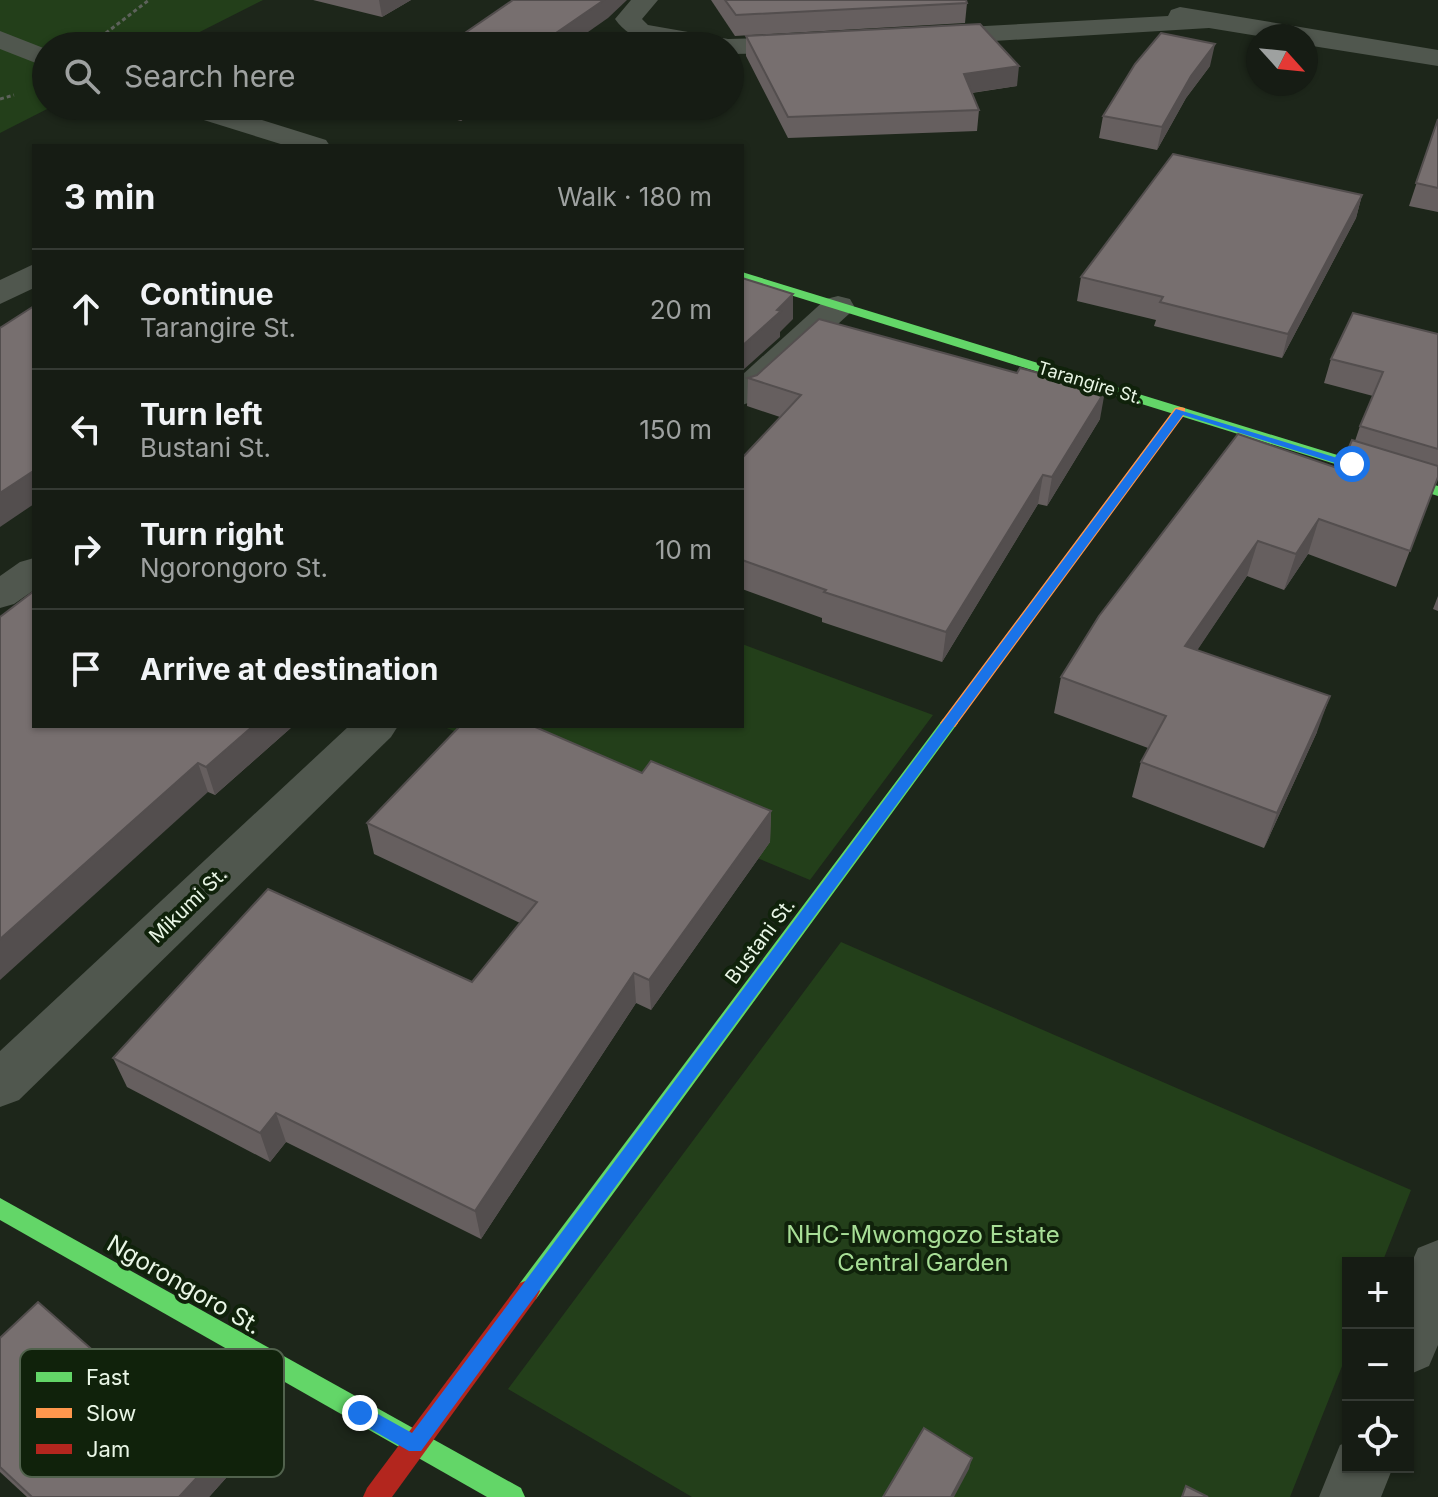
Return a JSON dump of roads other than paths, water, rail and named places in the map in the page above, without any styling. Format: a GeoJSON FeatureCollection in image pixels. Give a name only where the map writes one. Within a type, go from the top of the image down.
{"type":"FeatureCollection","features":[{"type":"Feature","properties":{"kind":"street"},"geometry":{"type":"LineString","coordinates":[[645,0],[628,19],[640,31],[646,32]]}},
{"type":"Feature","properties":{"kind":"street"},"geometry":{"type":"LineString","coordinates":[[1111,0],[1246,27]]}},
{"type":"Feature","properties":{"kind":"street"},"geometry":{"type":"LineString","coordinates":[[907,39],[1206,21]]}},
{"type":"Feature","properties":{"kind":"street"},"geometry":{"type":"LineString","coordinates":[[0,39],[32,53]]}},
{"type":"Feature","properties":{"kind":"street"},"geometry":{"type":"LineString","coordinates":[[1318,39],[1438,58]]}},
{"type":"Feature","properties":{"kind":"street"},"geometry":{"type":"LineString","coordinates":[[744,46],[830,43]]}},
{"type":"Feature","properties":{"kind":"street"},"geometry":{"type":"LineString","coordinates":[[221,120],[267,140],[300,144]]}},
{"type":"Feature","properties":{"kind":"street"},"geometry":{"type":"LineString","coordinates":[[0,294],[32,275]]}},
{"type":"Feature","properties":{"kind":"street","name":"Tarangire St."},"geometry":{"type":"LineString","coordinates":[[744,277],[1438,491]]}},
{"type":"Feature","properties":{"kind":"street"},"geometry":{"type":"LineString","coordinates":[[744,392],[838,306]]}},
{"type":"Feature","properties":{"kind":"street","name":"Bustani St."},"geometry":{"type":"LineString","coordinates":[[376,1497],[1180,411]]}},
{"type":"Feature","properties":{"kind":"street"},"geometry":{"type":"LineString","coordinates":[[0,595],[32,572]]}},
{"type":"Feature","properties":{"kind":"street","name":"Mikumi St."},"geometry":{"type":"LineString","coordinates":[[0,1084],[374,728]]}},
{"type":"Feature","properties":{"kind":"street","name":"Ngorongoro St."},"geometry":{"type":"LineString","coordinates":[[0,1208],[248,1349]]}},
{"type":"Feature","properties":{"kind":"street"},"geometry":{"type":"LineString","coordinates":[[1414,1330],[1438,1267]]}},
{"type":"Feature","properties":{"kind":"street","name":"Ngorongoro St."},"geometry":{"type":"LineString","coordinates":[[284,1370],[512,1497]]}},
{"type":"Feature","properties":{"kind":"street"},"geometry":{"type":"LineString","coordinates":[[1350,1497],[1360,1473]]}},
{"type":"Feature","properties":{"kind":"park label","name":"NHC-Mwomgozo Estate Central Garden"},"geometry":{"type":"Point","coordinates":[923,1249]}}]}
